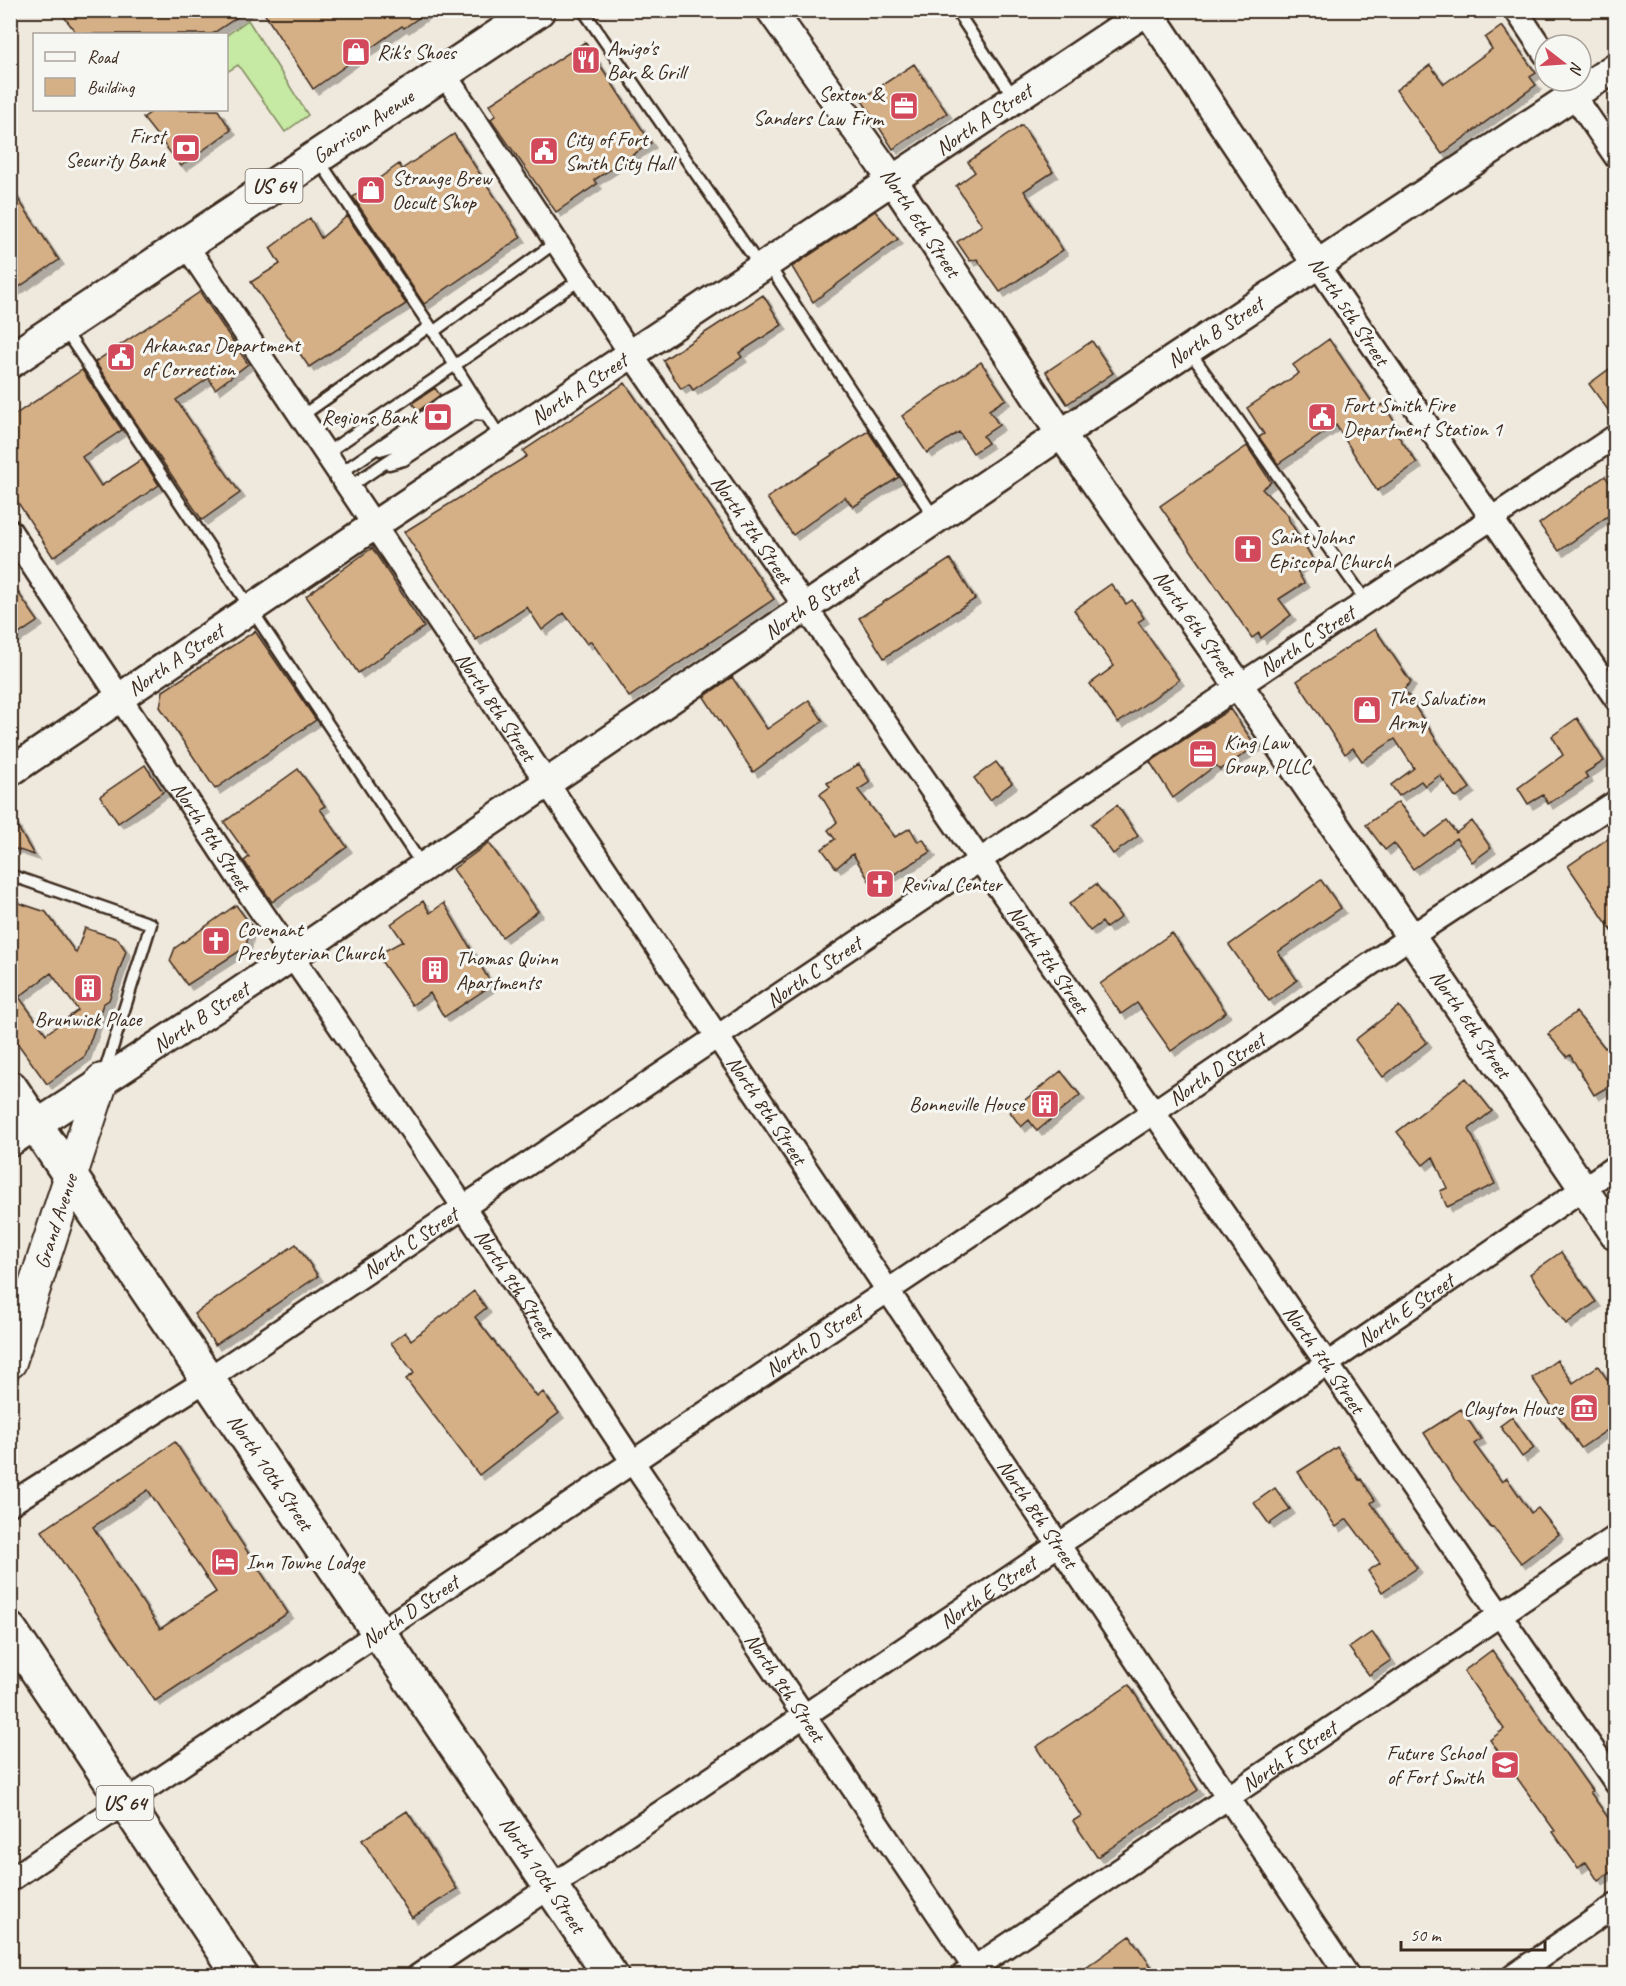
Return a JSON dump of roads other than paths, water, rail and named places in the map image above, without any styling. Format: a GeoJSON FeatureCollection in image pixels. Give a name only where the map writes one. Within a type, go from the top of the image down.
{"type":"FeatureCollection","features":[{"type":"Feature","properties":{"kind":"main road","name":"Garrison Avenue"},"geometry":{"type":"LineString","coordinates":[[10,361],[538,10]]}},
{"type":"Feature","properties":{"kind":"main road","name":"Grand Avenue"},"geometry":{"type":"LineString","coordinates":[[10,1362],[102,1080]]}},
{"type":"Feature","properties":{"kind":"main road","name":"North 10th Street"},"geometry":{"type":"LineString","coordinates":[[10,1087],[23,1134],[71,1177],[610,1976]]}},
{"type":"Feature","properties":{"kind":"main road","name":"US 64"},"geometry":{"type":"LineString","coordinates":[[10,1630],[241,1976]]}},
{"type":"Feature","properties":{"kind":"street","name":"North 6th Street"},"geometry":{"type":"LineString","coordinates":[[771,10],[892,181],[1061,435],[1239,686],[1616,1236]]}},
{"type":"Feature","properties":{"kind":"street"},"geometry":{"type":"LineString","coordinates":[[1516,10],[1533,36]]}},
{"type":"Feature","properties":{"kind":"street","name":"North A Street"},"geometry":{"type":"LineString","coordinates":[[10,771],[1147,11]]}},
{"type":"Feature","properties":{"kind":"street","name":"North 5th Street"},"geometry":{"type":"LineString","coordinates":[[1147,11],[1318,266],[1616,699]]}},
{"type":"Feature","properties":{"kind":"street","name":"North B Street"},"geometry":{"type":"LineString","coordinates":[[1593,77],[1616,67]]}},
{"type":"Feature","properties":{"kind":"street","name":"North 7th Street"},"geometry":{"type":"LineString","coordinates":[[443,72],[631,354],[1616,1783]]}},
{"type":"Feature","properties":{"kind":"street","name":"North B Street"},"geometry":{"type":"LineString","coordinates":[[23,1134],[292,956],[1061,435],[1318,266],[1561,93]]}},
{"type":"Feature","properties":{"kind":"street"},"geometry":{"type":"LineString","coordinates":[[1571,93],[1616,157]]}},
{"type":"Feature","properties":{"kind":"street","name":"North 8th Street"},"geometry":{"type":"LineString","coordinates":[[186,245],[1348,1976]]}},
{"type":"Feature","properties":{"kind":"street","name":"North C Street"},"geometry":{"type":"LineString","coordinates":[[10,1504],[208,1379],[980,859],[1616,436]]}},
{"type":"Feature","properties":{"kind":"street","name":"North 9th Street"},"geometry":{"type":"LineString","coordinates":[[10,531],[292,956],[463,1206],[804,1716],[972,1973]]}},
{"type":"Feature","properties":{"kind":"street","name":"North D Street"},"geometry":{"type":"LineString","coordinates":[[10,1880],[1616,801]]}},
{"type":"Feature","properties":{"kind":"street","name":"North E Street"},"geometry":{"type":"LineString","coordinates":[[418,1976],[1327,1364],[1582,1187],[1616,1166]]}},
{"type":"Feature","properties":{"kind":"street","name":"North F Street"},"geometry":{"type":"LineString","coordinates":[[972,1973],[1616,1537]]}},
{"type":"Feature","properties":{"kind":"street"},"geometry":{"type":"LineString","coordinates":[[1513,1976],[1616,1905]]}},
{"type":"Feature","properties":{"kind":"lane"},"geometry":{"type":"LineString","coordinates":[[583,10],[764,266],[936,520]]}},
{"type":"Feature","properties":{"kind":"lane"},"geometry":{"type":"LineString","coordinates":[[956,10],[1015,99]]}},
{"type":"Feature","properties":{"kind":"lane"},"geometry":{"type":"LineString","coordinates":[[317,157],[502,440]]}},
{"type":"Feature","properties":{"kind":"lane"},"geometry":{"type":"LineString","coordinates":[[300,417],[556,242]]}},
{"type":"Feature","properties":{"kind":"lane"},"geometry":{"type":"LineString","coordinates":[[325,453],[581,279]]}},
{"type":"Feature","properties":{"kind":"lane"},"geometry":{"type":"LineString","coordinates":[[62,327],[424,867]]}},
{"type":"Feature","properties":{"kind":"lane"},"geometry":{"type":"LineString","coordinates":[[1189,350],[1366,602]]}},
{"type":"Feature","properties":{"kind":"lane"},"geometry":{"type":"LineString","coordinates":[[343,481],[371,452],[444,401],[468,388]]}},
{"type":"Feature","properties":{"kind":"lane"},"geometry":{"type":"LineString","coordinates":[[371,452],[394,446],[464,399],[480,407]]}},
{"type":"Feature","properties":{"kind":"lane"},"geometry":{"type":"LineString","coordinates":[[343,481],[382,465],[472,406],[480,407]]}},
{"type":"Feature","properties":{"kind":"lane"},"geometry":{"type":"LineString","coordinates":[[10,875],[151,924],[102,1080]]}},
{"type":"Feature","properties":{"kind":"place","name":"Rik's Shoes"},"geometry":{"type":"Point","coordinates":[356,52]}},
{"type":"Feature","properties":{"kind":"place","name":"Amigo's Bar & Grill"},"geometry":{"type":"Point","coordinates":[586,60]}},
{"type":"Feature","properties":{"kind":"place","name":"Sexton & Sanders Law Firm"},"geometry":{"type":"Point","coordinates":[904,106]}},
{"type":"Feature","properties":{"kind":"place","name":"First Security Bank"},"geometry":{"type":"Point","coordinates":[186,148]}},
{"type":"Feature","properties":{"kind":"place","name":"City of Fort Smith City Hall"},"geometry":{"type":"Point","coordinates":[544,151]}},
{"type":"Feature","properties":{"kind":"place","name":"Strange Brew Occult Shop"},"geometry":{"type":"Point","coordinates":[371,190]}},
{"type":"Feature","properties":{"kind":"place","name":"Arkansas Department of Correction"},"geometry":{"type":"Point","coordinates":[121,357]}},
{"type":"Feature","properties":{"kind":"place","name":"Regions Bank"},"geometry":{"type":"Point","coordinates":[438,417]}},
{"type":"Feature","properties":{"kind":"place","name":"Fort Smith Fire Department Station 1"},"geometry":{"type":"Point","coordinates":[1322,417]}},
{"type":"Feature","properties":{"kind":"place","name":"Saint Johns Episcopal Church"},"geometry":{"type":"Point","coordinates":[1248,549]}},
{"type":"Feature","properties":{"kind":"place","name":"The Salvation Army"},"geometry":{"type":"Point","coordinates":[1367,710]}},
{"type":"Feature","properties":{"kind":"place","name":"King Law Group, PLLC"},"geometry":{"type":"Point","coordinates":[1203,754]}},
{"type":"Feature","properties":{"kind":"place","name":"Revival Center"},"geometry":{"type":"Point","coordinates":[880,884]}},
{"type":"Feature","properties":{"kind":"place","name":"Covenant Presbyterian Church"},"geometry":{"type":"Point","coordinates":[216,941]}},
{"type":"Feature","properties":{"kind":"place","name":"Thomas Quinn Apartments"},"geometry":{"type":"Point","coordinates":[435,970]}},
{"type":"Feature","properties":{"kind":"place","name":"Brunwick Place"},"geometry":{"type":"Point","coordinates":[88,988]}},
{"type":"Feature","properties":{"kind":"place","name":"Bonneville House"},"geometry":{"type":"Point","coordinates":[1045,1104]}},
{"type":"Feature","properties":{"kind":"place","name":"Clayton House"},"geometry":{"type":"Point","coordinates":[1584,1408]}},
{"type":"Feature","properties":{"kind":"place","name":"Inn Towne Lodge"},"geometry":{"type":"Point","coordinates":[225,1562]}},
{"type":"Feature","properties":{"kind":"place","name":"Future School of Fort Smith"},"geometry":{"type":"Point","coordinates":[1505,1765]}}]}
